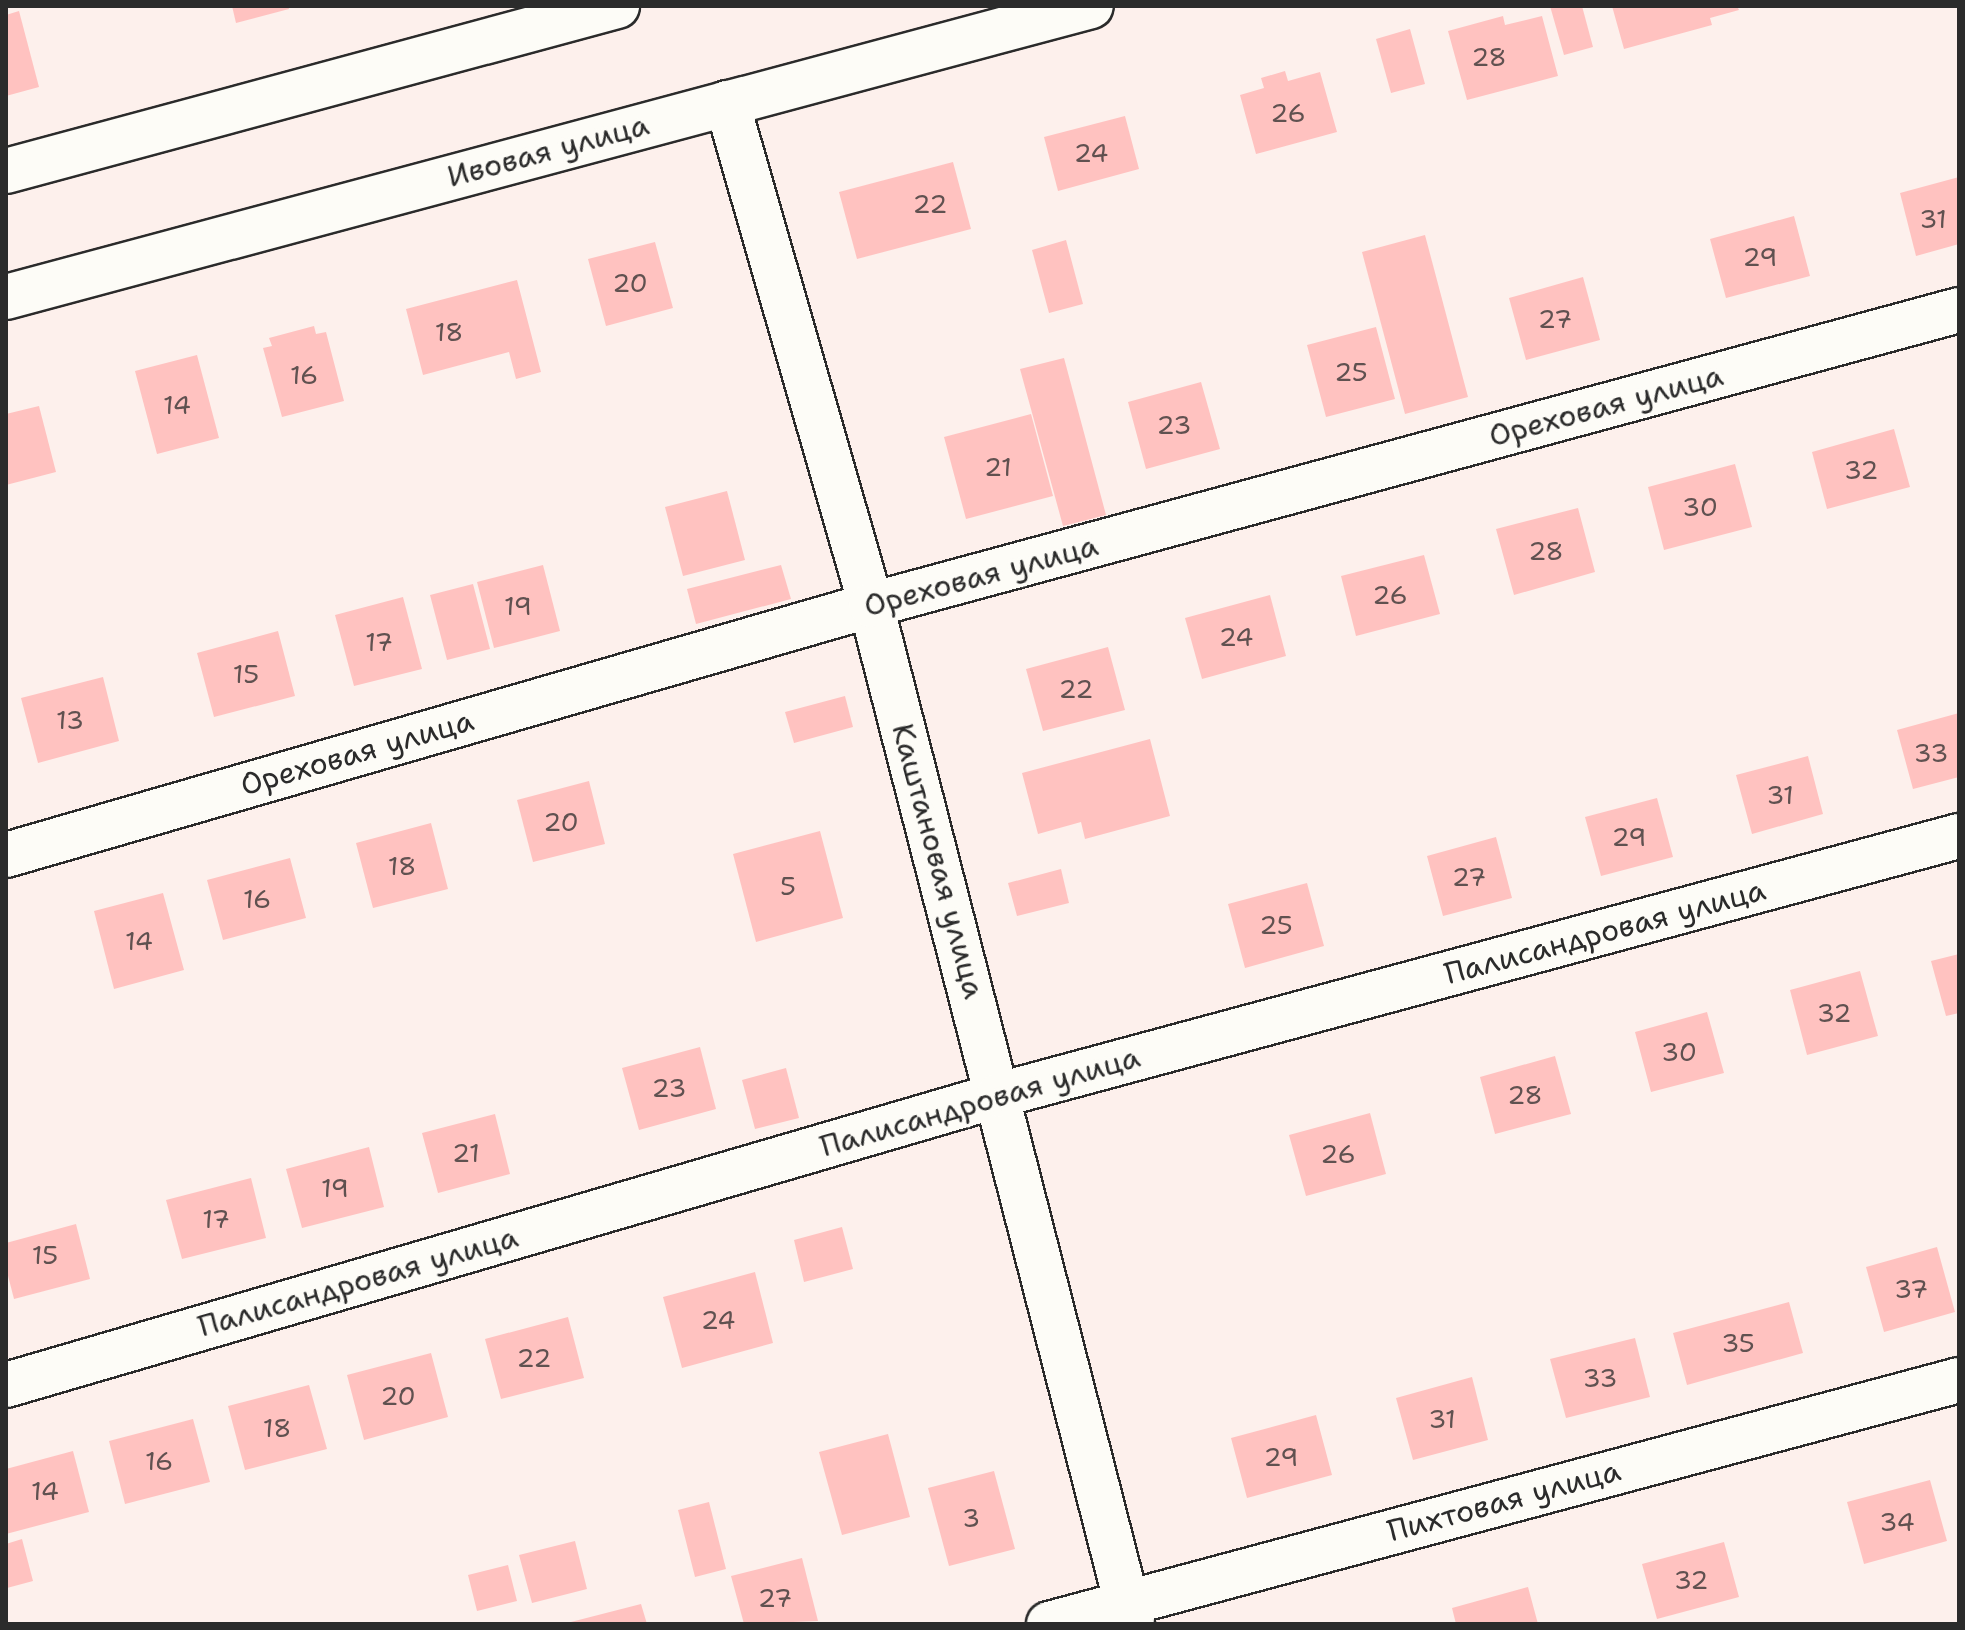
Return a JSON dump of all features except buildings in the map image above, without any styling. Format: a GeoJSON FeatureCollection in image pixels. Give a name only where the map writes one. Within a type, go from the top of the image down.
{"type":"FeatureCollection","features":[{"type":"Feature","properties":{"kind":"street"},"geometry":{"type":"LineString","coordinates":[[6,171],[617,6]]}},
{"type":"Feature","properties":{"kind":"street","name":"Ивовая улица"},"geometry":{"type":"LineString","coordinates":[[6,297],[1091,6]]}},
{"type":"Feature","properties":{"kind":"street","name":"Каштановая улица"},"geometry":{"type":"LineString","coordinates":[[727,103],[871,605],[999,1095],[1129,1613]]}},
{"type":"Feature","properties":{"kind":"street","name":"Ореховая улица"},"geometry":{"type":"LineString","coordinates":[[6,855],[871,605],[1959,310]]}},
{"type":"Feature","properties":{"kind":"street","name":"Палисандровая улица"},"geometry":{"type":"LineString","coordinates":[[6,1385],[999,1095],[1959,836]]}},
{"type":"Feature","properties":{"kind":"street","name":"Пихтовая улица"},"geometry":{"type":"LineString","coordinates":[[1049,1624],[1129,1613],[1959,1380]]}}]}
